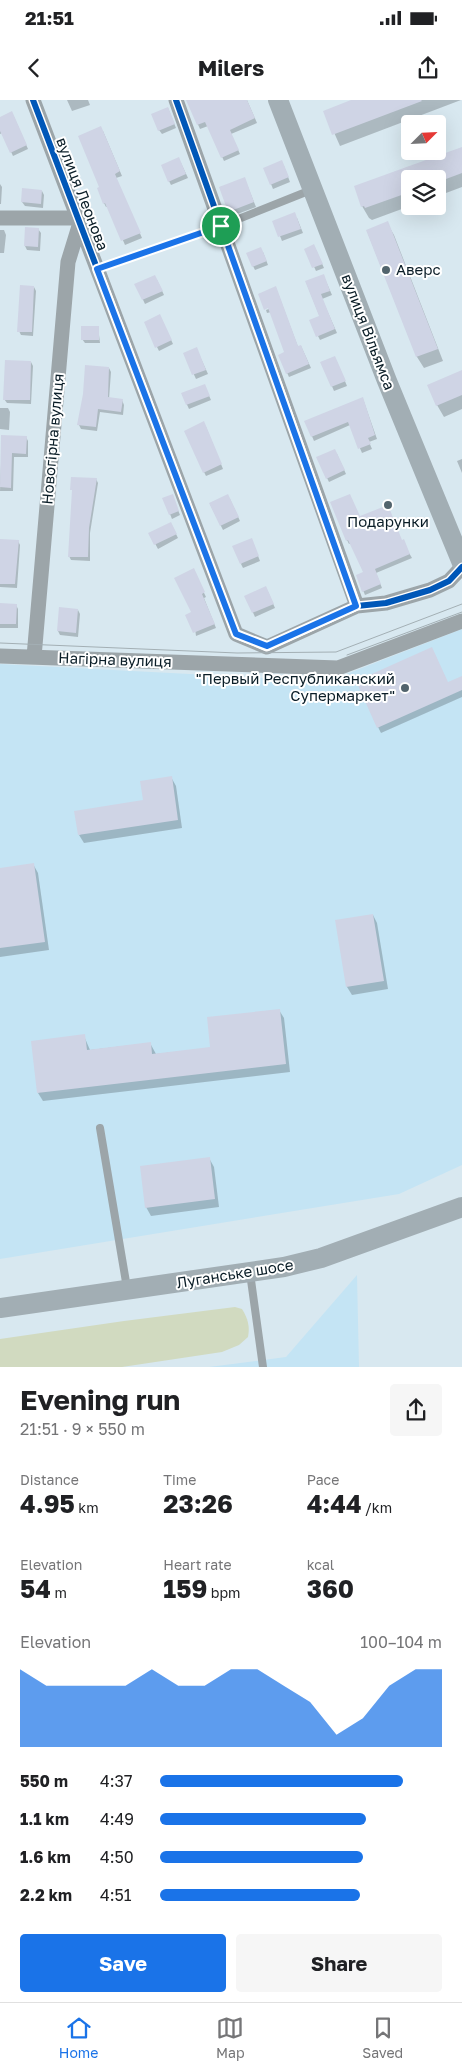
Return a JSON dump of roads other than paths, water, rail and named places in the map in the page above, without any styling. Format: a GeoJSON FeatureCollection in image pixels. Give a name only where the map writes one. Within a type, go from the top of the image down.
{"type":"FeatureCollection","features":[{"type":"Feature","properties":{"kind":"street","name":"вулиця Леонова"},"geometry":{"type":"LineString","coordinates":[[33,100],[236,634],[267,646],[356,606]]}},
{"type":"Feature","properties":{"kind":"street"},"geometry":{"type":"LineString","coordinates":[[176,100],[356,606],[386,603],[430,590],[449,581],[462,565]]}},
{"type":"Feature","properties":{"kind":"street","name":"вулиця Вільямса"},"geometry":{"type":"LineString","coordinates":[[278,100],[387,381],[462,565]]}},
{"type":"Feature","properties":{"kind":"street"},"geometry":{"type":"LineString","coordinates":[[0,218],[79,220]]}},
{"type":"Feature","properties":{"kind":"street","name":"Новогірна вулиця"},"geometry":{"type":"LineString","coordinates":[[34,657],[68,262],[79,220]]}},
{"type":"Feature","properties":{"kind":"street","name":"Нагірна вулиця"},"geometry":{"type":"LineString","coordinates":[[0,656],[338,668],[462,621]]}},
{"type":"Feature","properties":{"kind":"street","name":"Луганське шосе"},"geometry":{"type":"LineString","coordinates":[[0,1308],[250,1273],[322,1258],[462,1207]]}},
{"type":"Feature","properties":{"kind":"lane"},"geometry":{"type":"LineString","coordinates":[[97,269],[221,226],[313,190]]}},
{"type":"Feature","properties":{"kind":"lane"},"geometry":{"type":"LineString","coordinates":[[100,1128],[127,1290]]}},
{"type":"Feature","properties":{"kind":"lane"},"geometry":{"type":"LineString","coordinates":[[250,1273],[263,1367]]}},
{"type":"Feature","properties":{"kind":"tram line"},"geometry":{"type":"LineString","coordinates":[[0,643],[237,653],[336,652],[462,604]]}},
{"type":"Feature","properties":{"kind":"tram line"},"geometry":{"type":"LineString","coordinates":[[347,655],[462,612]]}},
{"type":"Feature","properties":{"kind":"place","name":"Аверс"},"geometry":{"type":"Point","coordinates":[386,270]}},
{"type":"Feature","properties":{"kind":"place","name":"Подарунки"},"geometry":{"type":"Point","coordinates":[388,505]}},
{"type":"Feature","properties":{"kind":"place","name":"\"Первый Республиканский Супермаркет\""},"geometry":{"type":"Point","coordinates":[405,688]}}]}
